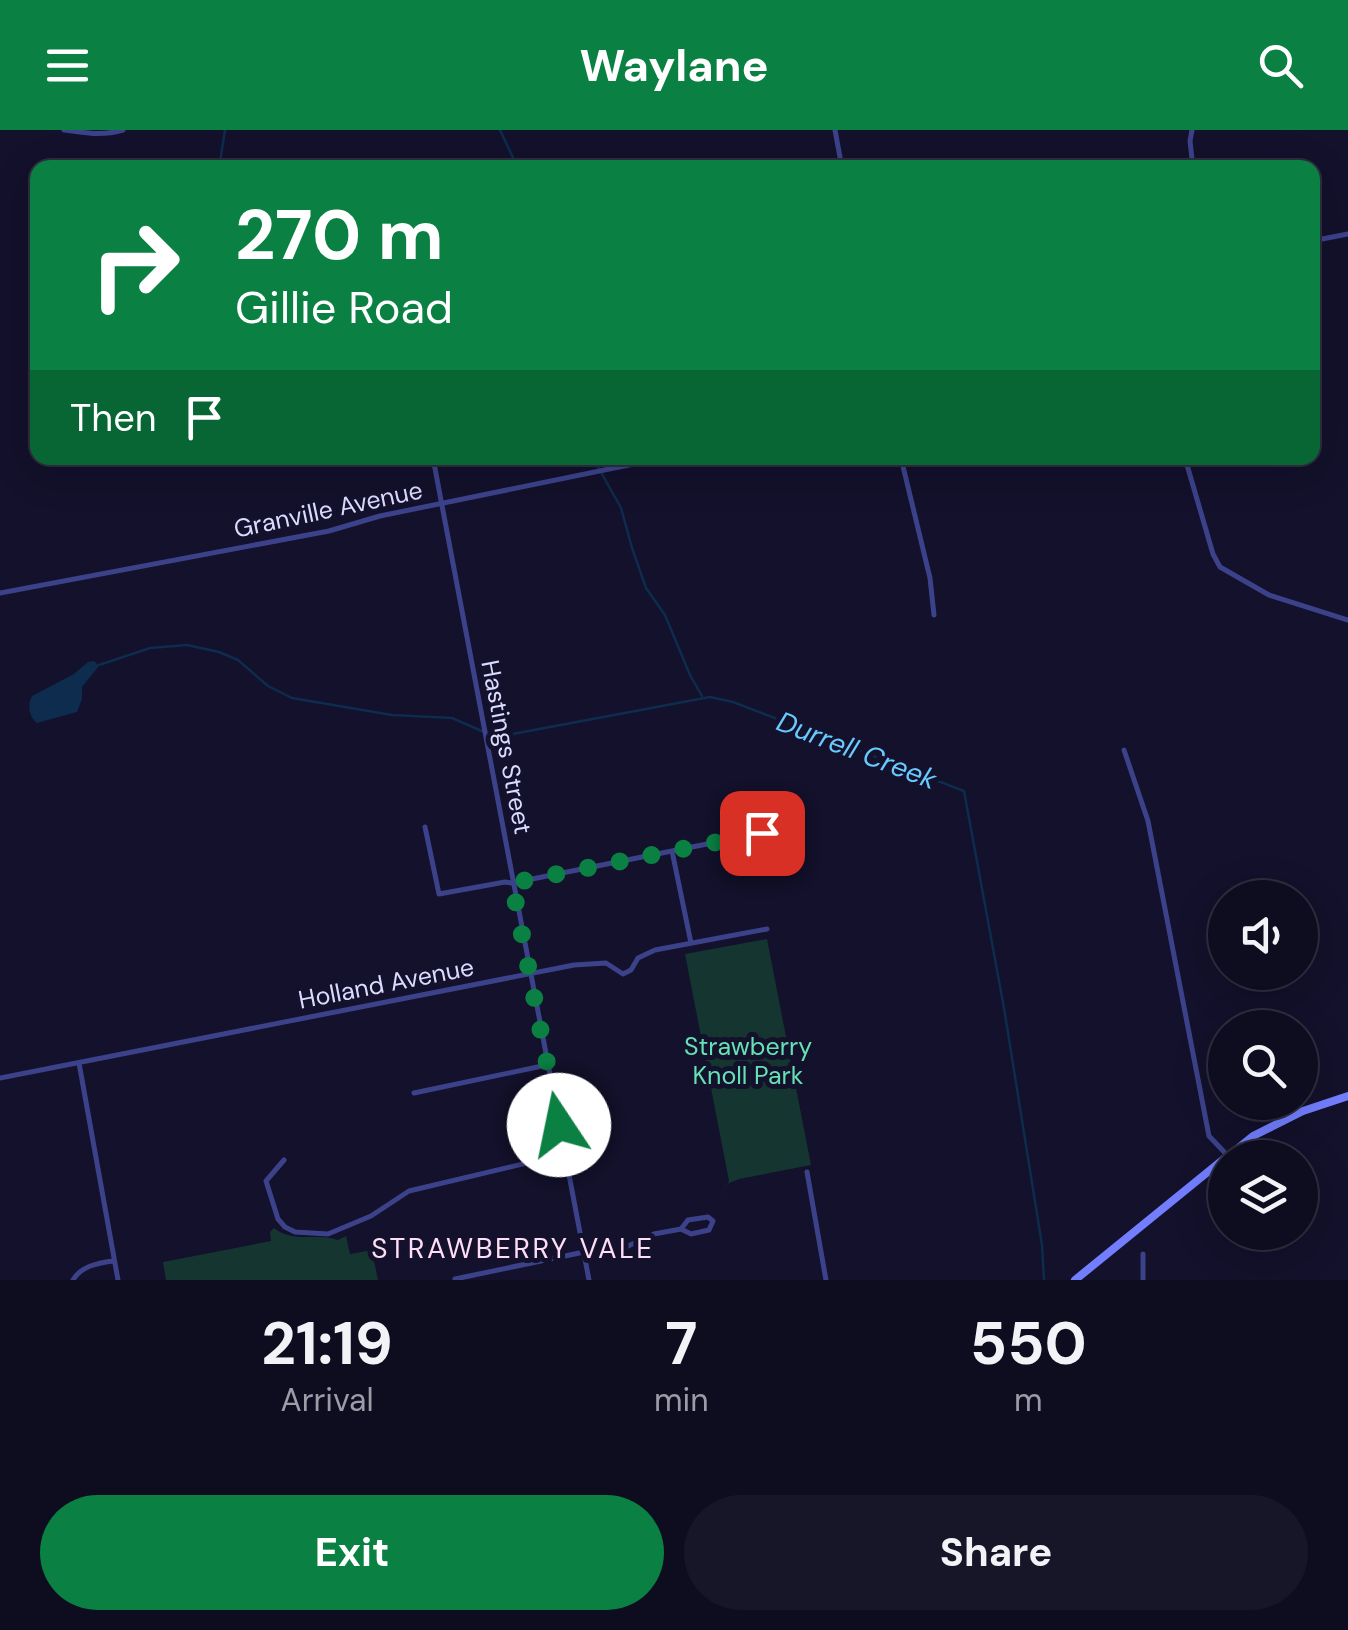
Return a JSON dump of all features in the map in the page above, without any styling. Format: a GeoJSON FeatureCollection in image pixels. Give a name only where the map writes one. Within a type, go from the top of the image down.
{"type":"FeatureCollection","features":[{"type":"Feature","properties":{"kind":"main road"},"geometry":{"type":"LineString","coordinates":[[1248,1140],[1278,1123],[1348,1096]]}},
{"type":"Feature","properties":{"kind":"main road"},"geometry":{"type":"LineString","coordinates":[[1075,1280],[1208,1172]]}},
{"type":"Feature","properties":{"kind":"street"},"geometry":{"type":"LineString","coordinates":[[64,130],[88,134],[123,130]]}},
{"type":"Feature","properties":{"kind":"street"},"geometry":{"type":"LineString","coordinates":[[835,130],[841,160]]}},
{"type":"Feature","properties":{"kind":"street"},"geometry":{"type":"LineString","coordinates":[[1192,130],[1193,160]]}},
{"type":"Feature","properties":{"kind":"street"},"geometry":{"type":"LineString","coordinates":[[1320,239],[1348,234]]}},
{"type":"Feature","properties":{"kind":"street","name":"Hastings Street"},"geometry":{"type":"LineString","coordinates":[[434,465],[589,1280]]}},
{"type":"Feature","properties":{"kind":"street","name":"Granville Avenue"},"geometry":{"type":"LineString","coordinates":[[0,593],[210,555],[629,465]]}},
{"type":"Feature","properties":{"kind":"street"},"geometry":{"type":"LineString","coordinates":[[903,465],[930,578],[934,615]]}},
{"type":"Feature","properties":{"kind":"street"},"geometry":{"type":"LineString","coordinates":[[1187,465],[1220,568],[1269,595],[1348,620]]}},
{"type":"Feature","properties":{"kind":"street"},"geometry":{"type":"LineString","coordinates":[[1124,750],[1148,821],[1212,1140]]}},
{"type":"Feature","properties":{"kind":"street"},"geometry":{"type":"LineString","coordinates":[[426,827],[439,894],[762,833]]}},
{"type":"Feature","properties":{"kind":"street"},"geometry":{"type":"LineString","coordinates":[[672,851],[691,944]]}},
{"type":"Feature","properties":{"kind":"street","name":"Holland Avenue"},"geometry":{"type":"LineString","coordinates":[[0,1078],[574,965],[606,964],[623,974],[646,954],[767,929]]}},
{"type":"Feature","properties":{"kind":"street"},"geometry":{"type":"LineString","coordinates":[[79,1063],[118,1280]]}},
{"type":"Feature","properties":{"kind":"street"},"geometry":{"type":"LineString","coordinates":[[414,1093],[547,1066]]}},
{"type":"Feature","properties":{"kind":"street"},"geometry":{"type":"LineString","coordinates":[[284,1160],[266,1181],[278,1219],[294,1232],[328,1234],[371,1216],[408,1191],[565,1154]]}},
{"type":"Feature","properties":{"kind":"street"},"geometry":{"type":"LineString","coordinates":[[807,1172],[826,1280]]}},
{"type":"Feature","properties":{"kind":"street"},"geometry":{"type":"LineString","coordinates":[[455,1280],[584,1252],[626,1247],[654,1234],[681,1228],[688,1220],[708,1216],[713,1221],[709,1230],[691,1234],[681,1228]]}},
{"type":"Feature","properties":{"kind":"street"},"geometry":{"type":"LineString","coordinates":[[1142,1254],[1143,1280]]}},
{"type":"Feature","properties":{"kind":"street"},"geometry":{"type":"LineString","coordinates":[[73,1280],[76,1274],[96,1263],[114,1261]]}},
{"type":"Feature","properties":{"kind":"green space","name":"Strawberry Knoll Park"},"geometry":{"type":"Polygon","coordinates":[[[767,939],[811,1165],[727,1184],[685,954],[767,939]]]}},
{"type":"Feature","properties":{"kind":"green space"},"geometry":{"type":"Polygon","coordinates":[[[274,1228],[298,1237],[338,1240],[346,1236],[350,1254],[372,1250],[378,1280],[166,1280],[163,1262],[271,1241],[274,1228]]]}},
{"type":"Feature","properties":{"kind":"water"},"geometry":{"type":"Polygon","coordinates":[[[94,661],[99,666],[82,687],[77,712],[37,723],[29,707],[32,696],[94,661]]]}},
{"type":"Feature","properties":{"kind":"waterway"},"geometry":{"type":"LineString","coordinates":[[220,160],[225,130]]}},
{"type":"Feature","properties":{"kind":"waterway","name":"Durrell Creek"},"geometry":{"type":"LineString","coordinates":[[500,130],[514,160]]}},
{"type":"Feature","properties":{"kind":"waterway","name":"Durrell Creek"},"geometry":{"type":"LineString","coordinates":[[597,465],[621,508],[646,588],[665,615],[702,696]]}},
{"type":"Feature","properties":{"kind":"waterway","name":"Durrell Creek"},"geometry":{"type":"LineString","coordinates":[[99,665],[150,648],[187,645],[238,660],[268,686],[292,698],[392,715],[452,718],[502,736],[710,697],[733,702],[964,791],[1004,1008],[1042,1245],[1044,1280]]}},
{"type":"Feature","properties":{"kind":"district","name":"STRAWBERRY VALE"},"geometry":{"type":"Point","coordinates":[513,1248]}},
{"type":"Feature","properties":{"kind":"route"},"geometry":{"type":"LineString","coordinates":[[559,1125],[512,883],[762,833]]}}]}
